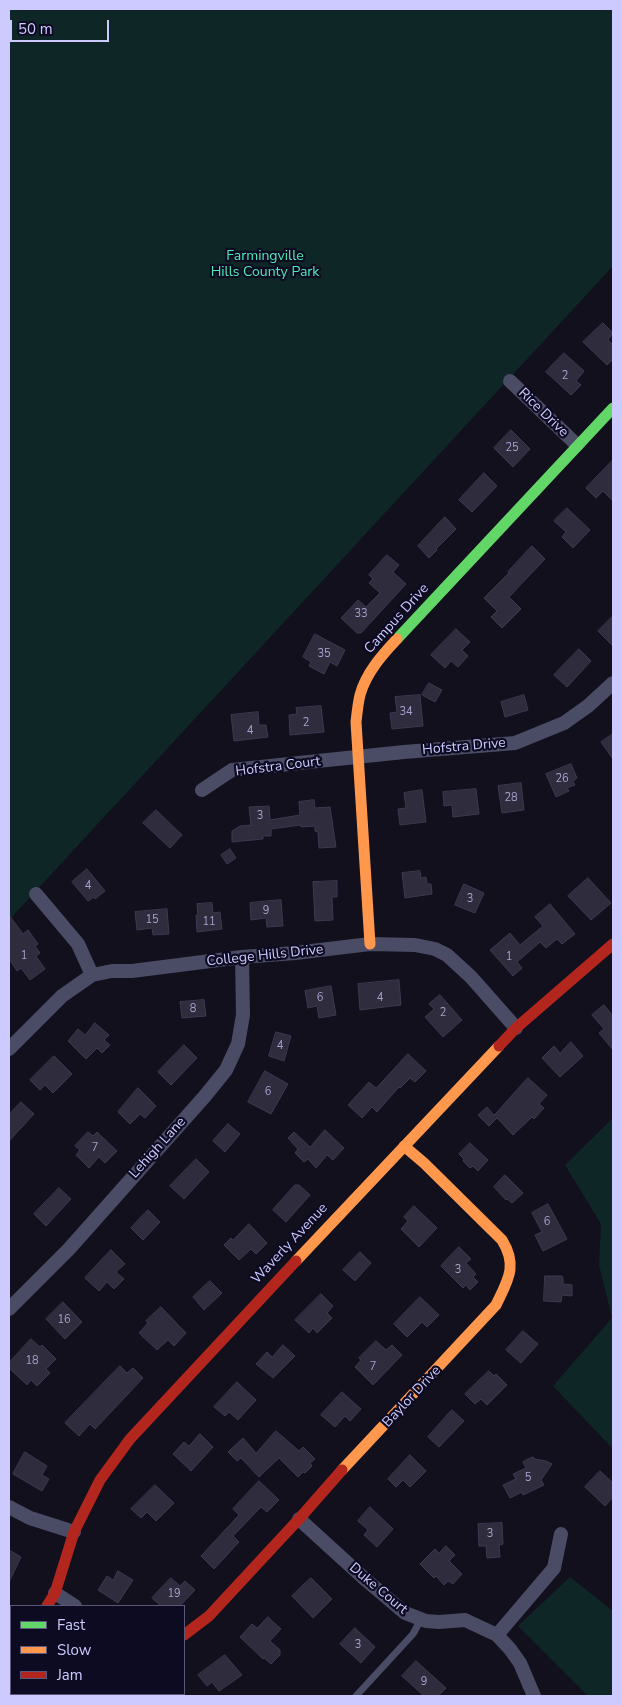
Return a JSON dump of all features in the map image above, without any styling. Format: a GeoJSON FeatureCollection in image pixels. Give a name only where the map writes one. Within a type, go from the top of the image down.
{"type":"FeatureCollection","features":[{"type":"Feature","properties":{"kind":"street","name":"Rice Drive"},"geometry":{"type":"LineString","coordinates":[[510,381],[577,445]]}},
{"type":"Feature","properties":{"kind":"street","name":"Campus Drive"},"geometry":{"type":"LineString","coordinates":[[370,944],[356,722],[360,695],[368,676],[385,652],[613,408]]}},
{"type":"Feature","properties":{"kind":"street","name":"Hofstra Drive"},"geometry":{"type":"LineString","coordinates":[[358,758],[404,752],[515,743],[564,723],[588,706],[613,683]]}},
{"type":"Feature","properties":{"kind":"street","name":"Hofstra Court"},"geometry":{"type":"LineString","coordinates":[[202,790],[232,770],[358,758]]}},
{"type":"Feature","properties":{"kind":"street"},"geometry":{"type":"LineString","coordinates":[[36,894],[78,944],[92,975]]}},
{"type":"Feature","properties":{"kind":"street","name":"College Hills Drive"},"geometry":{"type":"LineString","coordinates":[[9,1049],[62,996],[92,975],[112,971],[132,971],[242,957],[296,954],[370,944],[415,945],[434,949],[447,955],[471,976],[516,1028]]}},
{"type":"Feature","properties":{"kind":"street","name":"Waverly Avenue"},"geometry":{"type":"LineString","coordinates":[[48,1605],[55,1593],[74,1532],[100,1480],[130,1439],[203,1358],[516,1028],[613,944]]}},
{"type":"Feature","properties":{"kind":"street","name":"Lehigh Lane"},"geometry":{"type":"LineString","coordinates":[[9,1309],[69,1248],[226,1070],[238,1044],[243,1016],[242,957]]}},
{"type":"Feature","properties":{"kind":"street","name":"Baylor Drive"},"geometry":{"type":"LineString","coordinates":[[185,1634],[209,1616],[300,1519],[323,1490],[496,1306],[510,1277],[511,1261],[508,1250],[502,1240],[424,1163],[404,1146]]}},
{"type":"Feature","properties":{"kind":"street"},"geometry":{"type":"LineString","coordinates":[[9,1507],[30,1518],[74,1532]]}},
{"type":"Feature","properties":{"kind":"street","name":"Duke Court"},"geometry":{"type":"LineString","coordinates":[[300,1519],[405,1614],[439,1622],[465,1620],[497,1635]]}},
{"type":"Feature","properties":{"kind":"street"},"geometry":{"type":"LineString","coordinates":[[534,1696],[520,1663],[497,1635],[554,1568],[561,1534]]}},
{"type":"Feature","properties":{"kind":"street"},"geometry":{"type":"LineString","coordinates":[[55,1593],[74,1605]]}},
{"type":"Feature","properties":{"kind":"lane"},"geometry":{"type":"LineString","coordinates":[[356,1696],[413,1634],[421,1619]]}},
{"type":"Feature","properties":{"kind":"green space","name":"Farmingville Hills County Park"},"geometry":{"type":"Polygon","coordinates":[[[9,9],[613,9],[613,266],[9,920],[9,9]]]}},
{"type":"Feature","properties":{"kind":"green space"},"geometry":{"type":"Polygon","coordinates":[[[613,1118],[613,1449],[553,1386],[612,1318],[599,1265],[601,1224],[565,1165],[613,1118]]]}},
{"type":"Feature","properties":{"kind":"green space"},"geometry":{"type":"Polygon","coordinates":[[[570,1577],[613,1611],[613,1696],[588,1696],[518,1626],[570,1577]]]}},
{"type":"Feature","properties":{"kind":"building"},"geometry":{"type":"Polygon","coordinates":[[[603,323],[613,333],[608,340],[613,345],[613,359],[607,365],[583,342],[603,323]]]}},
{"type":"Feature","properties":{"kind":"building"},"geometry":{"type":"Polygon","coordinates":[[[564,353],[584,371],[576,381],[581,385],[571,395],[546,372],[564,353]]]}},
{"type":"Feature","properties":{"kind":"building"},"geometry":{"type":"Polygon","coordinates":[[[511,430],[530,449],[513,467],[494,448],[511,430]]]}},
{"type":"Feature","properties":{"kind":"building"},"geometry":{"type":"Polygon","coordinates":[[[613,460],[613,501],[603,491],[596,498],[586,488],[613,460]]]}},
{"type":"Feature","properties":{"kind":"building"},"geometry":{"type":"Polygon","coordinates":[[[484,473],[497,486],[472,512],[459,500],[484,473]]]}},
{"type":"Feature","properties":{"kind":"building"},"geometry":{"type":"Polygon","coordinates":[[[567,508],[590,530],[573,548],[562,537],[566,532],[554,521],[567,508]]]}},
{"type":"Feature","properties":{"kind":"building"},"geometry":{"type":"Polygon","coordinates":[[[445,517],[456,529],[429,558],[418,546],[445,517]]]}},
{"type":"Feature","properties":{"kind":"building"},"geometry":{"type":"Polygon","coordinates":[[[532,546],[545,559],[509,597],[521,609],[502,628],[491,617],[497,611],[484,598],[532,546]]]}},
{"type":"Feature","properties":{"kind":"building"},"geometry":{"type":"Polygon","coordinates":[[[387,555],[399,565],[393,572],[406,584],[361,633],[357,633],[341,618],[358,600],[366,607],[380,593],[369,583],[373,579],[369,575],[387,555]]]}},
{"type":"Feature","properties":{"kind":"building"},"geometry":{"type":"Polygon","coordinates":[[[613,616],[613,646],[598,631],[613,616]]]}},
{"type":"Feature","properties":{"kind":"building"},"geometry":{"type":"Polygon","coordinates":[[[456,629],[470,642],[462,650],[468,656],[458,667],[451,661],[445,668],[431,655],[456,629]]]}},
{"type":"Feature","properties":{"kind":"building"},"geometry":{"type":"Polygon","coordinates":[[[315,634],[345,650],[337,666],[330,662],[324,674],[309,666],[311,662],[303,657],[315,634]]]}},
{"type":"Feature","properties":{"kind":"building"},"geometry":{"type":"Polygon","coordinates":[[[579,649],[591,661],[567,687],[554,675],[579,649]]]}},
{"type":"Feature","properties":{"kind":"building"},"geometry":{"type":"Polygon","coordinates":[[[429,683],[442,690],[435,702],[422,695],[429,683]]]}},
{"type":"Feature","properties":{"kind":"building"},"geometry":{"type":"Polygon","coordinates":[[[420,695],[423,726],[392,729],[390,713],[397,712],[395,697],[420,695]]]}},
{"type":"Feature","properties":{"kind":"building"},"geometry":{"type":"Polygon","coordinates":[[[524,695],[528,710],[505,717],[501,702],[524,695]]]}},
{"type":"Feature","properties":{"kind":"building"},"geometry":{"type":"Polygon","coordinates":[[[321,706],[324,732],[290,735],[289,715],[297,714],[296,708],[321,706]]]}},
{"type":"Feature","properties":{"kind":"building"},"geometry":{"type":"Polygon","coordinates":[[[258,712],[259,725],[266,725],[268,737],[234,741],[231,715],[258,712]]]}},
{"type":"Feature","properties":{"kind":"building"},"geometry":{"type":"Polygon","coordinates":[[[613,734],[613,759],[601,742],[613,734]]]}},
{"type":"Feature","properties":{"kind":"building"},"geometry":{"type":"Polygon","coordinates":[[[571,764],[577,778],[573,781],[575,785],[567,788],[569,791],[556,797],[546,774],[571,764]]]}},
{"type":"Feature","properties":{"kind":"building"},"geometry":{"type":"Polygon","coordinates":[[[521,783],[524,810],[502,813],[498,786],[521,783]]]}},
{"type":"Feature","properties":{"kind":"building"},"geometry":{"type":"Polygon","coordinates":[[[476,789],[479,814],[453,817],[452,805],[444,806],[443,792],[476,789]]]}},
{"type":"Feature","properties":{"kind":"building"},"geometry":{"type":"Polygon","coordinates":[[[422,790],[426,822],[400,825],[398,809],[406,808],[404,793],[422,790]]]}},
{"type":"Feature","properties":{"kind":"building"},"geometry":{"type":"Polygon","coordinates":[[[314,800],[315,808],[330,807],[336,847],[319,848],[318,832],[315,831],[315,826],[301,827],[301,825],[271,829],[271,836],[263,836],[263,839],[232,842],[232,831],[240,826],[251,825],[249,807],[269,806],[270,820],[300,815],[299,802],[314,800]]]}},
{"type":"Feature","properties":{"kind":"building"},"geometry":{"type":"Polygon","coordinates":[[[156,810],[182,835],[170,848],[143,823],[156,810]]]}},
{"type":"Feature","properties":{"kind":"building"},"geometry":{"type":"Polygon","coordinates":[[[230,849],[236,858],[227,864],[221,855],[230,849]]]}},
{"type":"Feature","properties":{"kind":"building"},"geometry":{"type":"Polygon","coordinates":[[[87,869],[105,891],[95,899],[94,897],[88,901],[72,882],[87,869]]]}},
{"type":"Feature","properties":{"kind":"building"},"geometry":{"type":"Polygon","coordinates":[[[420,871],[421,878],[426,877],[427,884],[431,884],[432,894],[405,898],[402,873],[420,871]]]}},
{"type":"Feature","properties":{"kind":"building"},"geometry":{"type":"Polygon","coordinates":[[[588,878],[611,903],[591,920],[568,896],[588,878]]]}},
{"type":"Feature","properties":{"kind":"building"},"geometry":{"type":"Polygon","coordinates":[[[337,881],[337,897],[332,897],[333,920],[315,921],[313,882],[337,881]]]}},
{"type":"Feature","properties":{"kind":"building"},"geometry":{"type":"Polygon","coordinates":[[[464,884],[484,893],[475,913],[455,905],[464,884]]]}},
{"type":"Feature","properties":{"kind":"building"},"geometry":{"type":"Polygon","coordinates":[[[281,900],[283,926],[267,927],[266,918],[251,920],[250,903],[281,900]]]}},
{"type":"Feature","properties":{"kind":"building"},"geometry":{"type":"Polygon","coordinates":[[[212,903],[213,913],[220,912],[222,929],[197,932],[197,904],[212,903]]]}},
{"type":"Feature","properties":{"kind":"building"},"geometry":{"type":"Polygon","coordinates":[[[550,904],[575,934],[562,944],[557,939],[546,948],[540,942],[517,962],[522,968],[513,976],[490,950],[510,933],[520,945],[543,926],[535,917],[550,904]]]}},
{"type":"Feature","properties":{"kind":"building"},"geometry":{"type":"Polygon","coordinates":[[[167,909],[169,934],[153,935],[152,928],[137,930],[135,912],[167,909]]]}},
{"type":"Feature","properties":{"kind":"building"},"geometry":{"type":"Polygon","coordinates":[[[9,915],[23,934],[28,930],[38,944],[35,946],[40,953],[36,956],[45,969],[30,980],[21,968],[17,971],[9,959],[9,915]]]}},
{"type":"Feature","properties":{"kind":"building"},"geometry":{"type":"Polygon","coordinates":[[[399,980],[401,1005],[360,1010],[358,984],[399,980]]]}},
{"type":"Feature","properties":{"kind":"building"},"geometry":{"type":"Polygon","coordinates":[[[331,986],[336,1015],[319,1018],[317,1006],[308,1008],[305,991],[331,986]]]}},
{"type":"Feature","properties":{"kind":"building"},"geometry":{"type":"Polygon","coordinates":[[[440,995],[462,1020],[443,1037],[425,1017],[434,1009],[429,1004],[440,995]]]}},
{"type":"Feature","properties":{"kind":"building"},"geometry":{"type":"Polygon","coordinates":[[[204,1000],[206,1016],[182,1018],[180,1002],[204,1000]]]}},
{"type":"Feature","properties":{"kind":"building"},"geometry":{"type":"Polygon","coordinates":[[[604,1005],[613,1016],[613,1050],[599,1033],[604,1029],[592,1015],[604,1005]]]}},
{"type":"Feature","properties":{"kind":"building"},"geometry":{"type":"Polygon","coordinates":[[[95,1023],[109,1035],[104,1040],[110,1045],[102,1053],[97,1048],[86,1059],[68,1041],[78,1029],[85,1035],[95,1023]]]}},
{"type":"Feature","properties":{"kind":"building"},"geometry":{"type":"Polygon","coordinates":[[[276,1032],[291,1036],[284,1061],[269,1056],[276,1032]]]}},
{"type":"Feature","properties":{"kind":"building"},"geometry":{"type":"Polygon","coordinates":[[[571,1042],[583,1056],[560,1077],[542,1058],[554,1046],[560,1053],[571,1042]]]}},
{"type":"Feature","properties":{"kind":"building"},"geometry":{"type":"Polygon","coordinates":[[[184,1045],[197,1058],[171,1085],[158,1072],[184,1045]]]}},
{"type":"Feature","properties":{"kind":"building"},"geometry":{"type":"Polygon","coordinates":[[[408,1054],[426,1071],[415,1082],[410,1078],[399,1087],[377,1112],[372,1107],[362,1118],[348,1105],[369,1082],[376,1088],[408,1054]]]}},
{"type":"Feature","properties":{"kind":"building"},"geometry":{"type":"Polygon","coordinates":[[[54,1056],[72,1074],[53,1093],[45,1085],[40,1090],[30,1080],[54,1056]]]}},
{"type":"Feature","properties":{"kind":"building"},"geometry":{"type":"Polygon","coordinates":[[[265,1071],[288,1084],[271,1114],[248,1102],[265,1071]]]}},
{"type":"Feature","properties":{"kind":"building"},"geometry":{"type":"Polygon","coordinates":[[[528,1078],[547,1095],[539,1104],[544,1108],[534,1119],[532,1117],[513,1135],[497,1118],[489,1126],[478,1115],[487,1107],[494,1115],[528,1078]]]}},
{"type":"Feature","properties":{"kind":"building"},"geometry":{"type":"Polygon","coordinates":[[[138,1088],[156,1106],[145,1118],[140,1114],[130,1124],[118,1112],[138,1088]]]}},
{"type":"Feature","properties":{"kind":"building"},"geometry":{"type":"Polygon","coordinates":[[[21,1102],[34,1114],[9,1141],[9,1115],[21,1102]]]}},
{"type":"Feature","properties":{"kind":"building"},"geometry":{"type":"Polygon","coordinates":[[[228,1124],[240,1134],[225,1152],[213,1141],[228,1124]]]}},
{"type":"Feature","properties":{"kind":"building"},"geometry":{"type":"Polygon","coordinates":[[[325,1130],[344,1148],[333,1160],[327,1155],[316,1168],[308,1159],[304,1162],[295,1153],[298,1149],[288,1138],[294,1132],[310,1147],[325,1130]]]}},
{"type":"Feature","properties":{"kind":"building"},"geometry":{"type":"Polygon","coordinates":[[[88,1132],[93,1136],[97,1132],[117,1151],[105,1163],[99,1157],[89,1168],[76,1155],[80,1150],[75,1146],[88,1132]]]}},
{"type":"Feature","properties":{"kind":"building"},"geometry":{"type":"Polygon","coordinates":[[[470,1143],[488,1160],[478,1171],[473,1166],[470,1168],[459,1154],[470,1143]]]}},
{"type":"Feature","properties":{"kind":"building"},"geometry":{"type":"Polygon","coordinates":[[[196,1159],[209,1172],[184,1199],[170,1186],[196,1159]]]}},
{"type":"Feature","properties":{"kind":"building"},"geometry":{"type":"Polygon","coordinates":[[[505,1175],[523,1193],[512,1203],[506,1200],[494,1187],[505,1175]]]}},
{"type":"Feature","properties":{"kind":"building"},"geometry":{"type":"Polygon","coordinates":[[[295,1185],[299,1185],[310,1195],[286,1222],[273,1210],[295,1185]]]}},
{"type":"Feature","properties":{"kind":"building"},"geometry":{"type":"Polygon","coordinates":[[[59,1188],[71,1199],[46,1226],[34,1214],[59,1188]]]}},
{"type":"Feature","properties":{"kind":"building"},"geometry":{"type":"Polygon","coordinates":[[[548,1204],[567,1239],[543,1251],[535,1235],[542,1232],[532,1213],[548,1204]]]}},
{"type":"Feature","properties":{"kind":"building"},"geometry":{"type":"Polygon","coordinates":[[[414,1206],[437,1228],[419,1247],[401,1229],[408,1221],[404,1217],[414,1206]]]}},
{"type":"Feature","properties":{"kind":"building"},"geometry":{"type":"Polygon","coordinates":[[[148,1210],[160,1222],[143,1240],[131,1228],[148,1210]]]}},
{"type":"Feature","properties":{"kind":"building"},"geometry":{"type":"Polygon","coordinates":[[[249,1224],[267,1243],[256,1254],[251,1249],[239,1260],[224,1245],[231,1238],[233,1240],[249,1224]]]}},
{"type":"Feature","properties":{"kind":"building"},"geometry":{"type":"Polygon","coordinates":[[[459,1247],[471,1259],[466,1263],[476,1274],[473,1277],[478,1282],[470,1290],[466,1285],[463,1288],[441,1266],[459,1247]]]}},
{"type":"Feature","properties":{"kind":"building"},"geometry":{"type":"Polygon","coordinates":[[[111,1250],[125,1264],[116,1272],[124,1279],[114,1289],[107,1282],[99,1291],[85,1278],[111,1250]]]}},
{"type":"Feature","properties":{"kind":"building"},"geometry":{"type":"Polygon","coordinates":[[[360,1252],[371,1263],[355,1281],[343,1270],[360,1252]]]}},
{"type":"Feature","properties":{"kind":"building"},"geometry":{"type":"Polygon","coordinates":[[[545,1276],[562,1276],[563,1284],[572,1285],[572,1296],[562,1295],[561,1302],[544,1301],[545,1276]]]}},
{"type":"Feature","properties":{"kind":"building"},"geometry":{"type":"Polygon","coordinates":[[[210,1281],[222,1293],[204,1310],[193,1297],[210,1281]]]}},
{"type":"Feature","properties":{"kind":"building"},"geometry":{"type":"Polygon","coordinates":[[[321,1294],[333,1306],[327,1313],[332,1318],[317,1333],[313,1328],[309,1333],[295,1320],[321,1294]]]}},
{"type":"Feature","properties":{"kind":"building"},"geometry":{"type":"Polygon","coordinates":[[[420,1297],[439,1315],[427,1327],[422,1322],[407,1337],[394,1324],[420,1297]]]}},
{"type":"Feature","properties":{"kind":"building"},"geometry":{"type":"Polygon","coordinates":[[[63,1302],[82,1322],[65,1339],[46,1319],[63,1302]]]}},
{"type":"Feature","properties":{"kind":"building"},"geometry":{"type":"Polygon","coordinates":[[[161,1307],[186,1333],[174,1346],[168,1340],[157,1350],[139,1333],[148,1323],[146,1321],[161,1307]]]}},
{"type":"Feature","properties":{"kind":"building"},"geometry":{"type":"Polygon","coordinates":[[[523,1331],[538,1344],[521,1363],[506,1350],[523,1331]]]}},
{"type":"Feature","properties":{"kind":"building"},"geometry":{"type":"Polygon","coordinates":[[[31,1339],[40,1347],[42,1345],[56,1359],[46,1369],[50,1373],[37,1386],[31,1380],[27,1385],[9,1368],[9,1363],[31,1339]]]}},
{"type":"Feature","properties":{"kind":"building"},"geometry":{"type":"Polygon","coordinates":[[[376,1341],[386,1350],[392,1345],[402,1355],[373,1385],[355,1367],[361,1360],[359,1358],[376,1341]]]}},
{"type":"Feature","properties":{"kind":"building"},"geometry":{"type":"Polygon","coordinates":[[[283,1345],[295,1356],[273,1378],[256,1364],[267,1352],[272,1357],[283,1345]]]}},
{"type":"Feature","properties":{"kind":"building"},"geometry":{"type":"Polygon","coordinates":[[[120,1366],[127,1373],[133,1368],[143,1378],[95,1429],[90,1424],[79,1436],[65,1423],[120,1366]]]}},
{"type":"Feature","properties":{"kind":"building"},"geometry":{"type":"Polygon","coordinates":[[[489,1371],[494,1376],[496,1374],[507,1385],[487,1405],[481,1399],[475,1404],[465,1394],[489,1371]]]}},
{"type":"Feature","properties":{"kind":"building"},"geometry":{"type":"Polygon","coordinates":[[[237,1382],[256,1400],[238,1420],[229,1412],[225,1416],[214,1407],[237,1382]]]}},
{"type":"Feature","properties":{"kind":"building"},"geometry":{"type":"Polygon","coordinates":[[[342,1392],[361,1409],[350,1421],[345,1416],[335,1427],[321,1415],[342,1392]]]}},
{"type":"Feature","properties":{"kind":"building"},"geometry":{"type":"Polygon","coordinates":[[[452,1410],[464,1421],[439,1447],[428,1437],[452,1410]]]}},
{"type":"Feature","properties":{"kind":"building"},"geometry":{"type":"Polygon","coordinates":[[[276,1431],[299,1451],[303,1447],[315,1459],[310,1463],[312,1466],[305,1473],[303,1472],[298,1477],[279,1458],[259,1477],[241,1458],[237,1461],[228,1452],[243,1438],[256,1453],[276,1431]]]}},
{"type":"Feature","properties":{"kind":"building"},"geometry":{"type":"Polygon","coordinates":[[[200,1434],[213,1447],[191,1471],[173,1454],[184,1442],[189,1446],[200,1434]]]}},
{"type":"Feature","properties":{"kind":"building"},"geometry":{"type":"Polygon","coordinates":[[[25,1452],[47,1466],[42,1475],[49,1479],[42,1491],[13,1474],[25,1452]]]}},
{"type":"Feature","properties":{"kind":"building"},"geometry":{"type":"Polygon","coordinates":[[[410,1455],[426,1471],[410,1487],[403,1480],[396,1487],[388,1479],[410,1455]]]}},
{"type":"Feature","properties":{"kind":"building"},"geometry":{"type":"Polygon","coordinates":[[[533,1457],[552,1464],[541,1480],[544,1485],[523,1495],[522,1492],[510,1498],[503,1485],[516,1479],[513,1474],[526,1468],[523,1462],[533,1457]]]}},
{"type":"Feature","properties":{"kind":"building"},"geometry":{"type":"Polygon","coordinates":[[[600,1471],[613,1483],[613,1497],[605,1506],[585,1487],[600,1471]]]}},
{"type":"Feature","properties":{"kind":"building"},"geometry":{"type":"Polygon","coordinates":[[[259,1481],[279,1500],[267,1512],[261,1507],[233,1536],[239,1542],[214,1569],[201,1556],[239,1515],[233,1509],[259,1481]]]}},
{"type":"Feature","properties":{"kind":"building"},"geometry":{"type":"Polygon","coordinates":[[[155,1485],[174,1503],[156,1521],[147,1512],[141,1518],[131,1509],[155,1485]]]}},
{"type":"Feature","properties":{"kind":"building"},"geometry":{"type":"Polygon","coordinates":[[[370,1507],[393,1529],[377,1547],[364,1535],[368,1530],[358,1521],[370,1507]]]}},
{"type":"Feature","properties":{"kind":"building"},"geometry":{"type":"Polygon","coordinates":[[[502,1523],[503,1544],[499,1545],[500,1557],[487,1558],[486,1546],[479,1546],[478,1524],[502,1523]]]}},
{"type":"Feature","properties":{"kind":"building"},"geometry":{"type":"Polygon","coordinates":[[[446,1546],[455,1555],[449,1561],[462,1574],[453,1584],[448,1581],[444,1585],[436,1576],[434,1578],[420,1564],[435,1549],[439,1553],[446,1546]]]}},
{"type":"Feature","properties":{"kind":"building"},"geometry":{"type":"Polygon","coordinates":[[[9,1550],[21,1557],[9,1582],[9,1550]]]}},
{"type":"Feature","properties":{"kind":"building"},"geometry":{"type":"Polygon","coordinates":[[[118,1571],[133,1580],[118,1603],[98,1590],[107,1576],[113,1580],[118,1571]]]}},
{"type":"Feature","properties":{"kind":"building"},"geometry":{"type":"Polygon","coordinates":[[[171,1578],[180,1586],[185,1581],[195,1590],[181,1605],[160,1605],[152,1598],[171,1578]]]}},
{"type":"Feature","properties":{"kind":"building"},"geometry":{"type":"Polygon","coordinates":[[[311,1578],[332,1599],[313,1618],[292,1596],[311,1578]]]}},
{"type":"Feature","properties":{"kind":"building"},"geometry":{"type":"Polygon","coordinates":[[[268,1617],[281,1629],[270,1641],[280,1650],[280,1655],[271,1664],[240,1637],[252,1624],[257,1628],[268,1617]]]}},
{"type":"Feature","properties":{"kind":"building"},"geometry":{"type":"Polygon","coordinates":[[[355,1628],[375,1647],[361,1663],[340,1644],[355,1628]]]}},
{"type":"Feature","properties":{"kind":"building"},"geometry":{"type":"Polygon","coordinates":[[[225,1655],[242,1675],[219,1691],[212,1682],[207,1686],[198,1675],[225,1655]]]}},
{"type":"Feature","properties":{"kind":"building"},"geometry":{"type":"Polygon","coordinates":[[[416,1661],[446,1688],[438,1696],[424,1696],[402,1676],[416,1661]]]}},
{"type":"Feature","properties":{"kind":"traffic: fast"},"geometry":{"type":"LineString","coordinates":[[397,639],[613,408]]}},
{"type":"Feature","properties":{"kind":"traffic: slow"},"geometry":{"type":"LineString","coordinates":[[370,944],[356,722],[360,695],[366,679],[380,658],[397,639]]}},
{"type":"Feature","properties":{"kind":"traffic: slow"},"geometry":{"type":"LineString","coordinates":[[296,1261],[499,1046]]}},
{"type":"Feature","properties":{"kind":"traffic: slow"},"geometry":{"type":"LineString","coordinates":[[342,1470],[496,1305],[509,1273],[510,1258],[502,1240],[424,1163],[404,1146]]}},
{"type":"Feature","properties":{"kind":"traffic: jam"},"geometry":{"type":"LineString","coordinates":[[499,1046],[516,1028],[613,944]]}},
{"type":"Feature","properties":{"kind":"traffic: jam"},"geometry":{"type":"LineString","coordinates":[[48,1605],[55,1593],[74,1532],[100,1480],[130,1439],[296,1261]]}},
{"type":"Feature","properties":{"kind":"traffic: jam"},"geometry":{"type":"LineString","coordinates":[[185,1634],[209,1616],[342,1470]]}}]}
